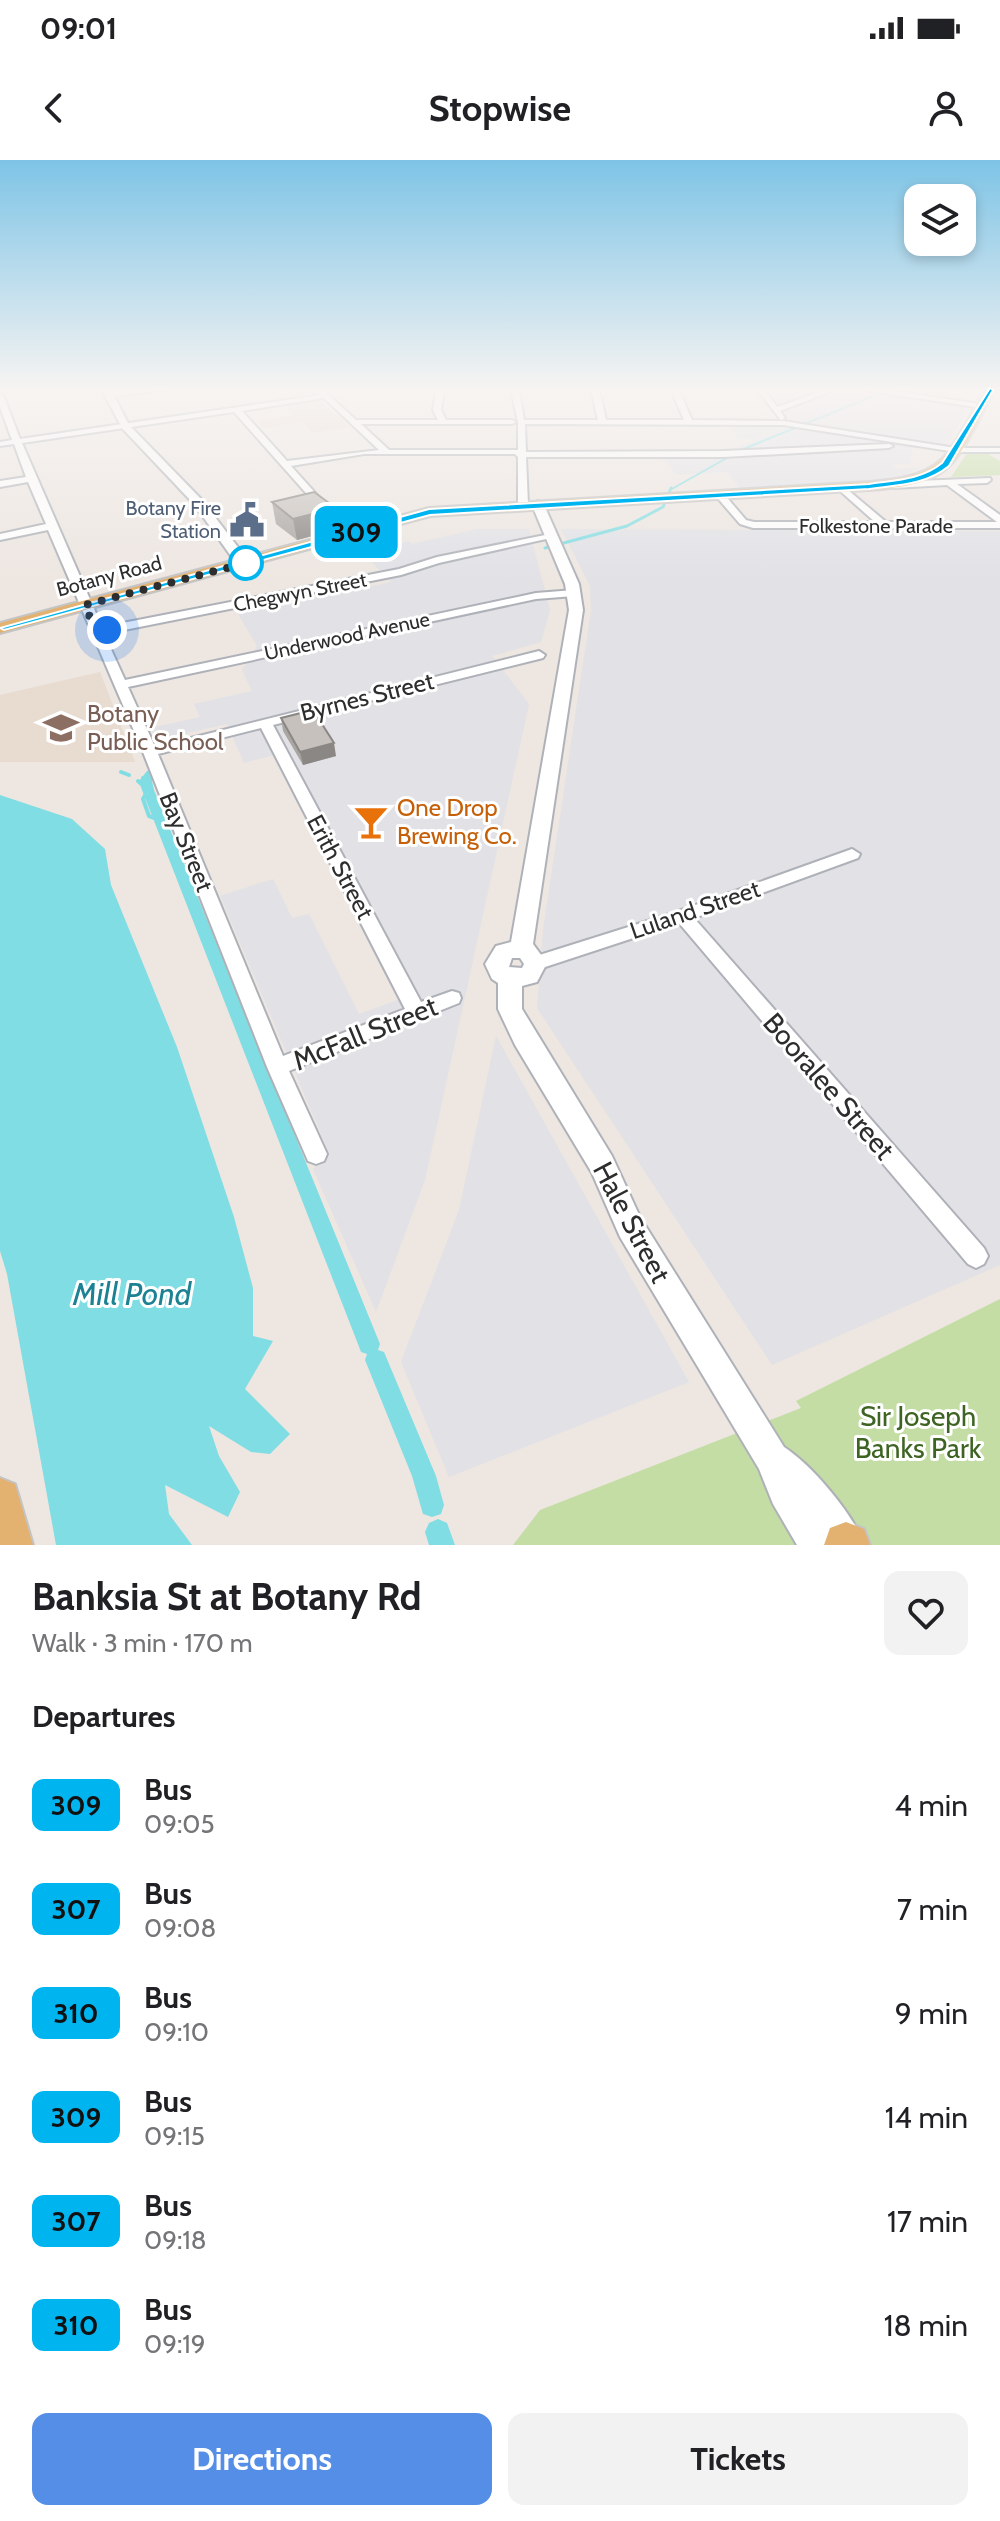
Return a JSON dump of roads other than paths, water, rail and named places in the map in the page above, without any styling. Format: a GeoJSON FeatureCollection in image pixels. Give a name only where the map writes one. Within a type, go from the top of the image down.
{"type":"FeatureCollection","features":[{"type":"Feature","properties":{"kind":"main road"},"geometry":{"type":"LineString","coordinates":[[935,474],[952,455]]}},
{"type":"Feature","properties":{"kind":"main road","name":"Botany Road"},"geometry":{"type":"LineString","coordinates":[[0,628],[429,512],[893,485],[935,474]]}},
{"type":"Feature","properties":{"kind":"main road"},"geometry":{"type":"LineString","coordinates":[[0,1499],[11,1545]]}},
{"type":"Feature","properties":{"kind":"street","name":"Bay Street"},"geometry":{"type":"LineString","coordinates":[[21,455],[150,752],[277,1067],[316,1154]]}},
{"type":"Feature","properties":{"kind":"street"},"geometry":{"type":"LineString","coordinates":[[153,455],[198,502],[243,563]]}},
{"type":"Feature","properties":{"kind":"street"},"geometry":{"type":"LineString","coordinates":[[277,455],[325,509],[358,532]]}},
{"type":"Feature","properties":{"kind":"street"},"geometry":{"type":"LineString","coordinates":[[285,464],[365,455]]}},
{"type":"Feature","properties":{"kind":"street"},"geometry":{"type":"LineString","coordinates":[[519,455],[530,505],[545,515],[576,610],[529,956]]}},
{"type":"Feature","properties":{"kind":"street"},"geometry":{"type":"LineString","coordinates":[[935,474],[955,479],[987,480]]}},
{"type":"Feature","properties":{"kind":"street"},"geometry":{"type":"LineString","coordinates":[[0,484],[31,479]]}},
{"type":"Feature","properties":{"kind":"street"},"geometry":{"type":"LineString","coordinates":[[893,485],[1000,479]]}},
{"type":"Feature","properties":{"kind":"street"},"geometry":{"type":"LineString","coordinates":[[951,484],[1000,523]]}},
{"type":"Feature","properties":{"kind":"street"},"geometry":{"type":"LineString","coordinates":[[842,488],[885,526]]}},
{"type":"Feature","properties":{"kind":"street","name":"Folkestone Parade"},"geometry":{"type":"LineString","coordinates":[[720,495],[743,522],[753,525],[1000,523]]}},
{"type":"Feature","properties":{"kind":"street"},"geometry":{"type":"LineString","coordinates":[[0,537],[52,526]]}},
{"type":"Feature","properties":{"kind":"street","name":"Chegwyn Street"},"geometry":{"type":"LineString","coordinates":[[96,632],[401,572],[437,560],[550,537]]}},
{"type":"Feature","properties":{"kind":"street","name":"Underwood Avenue"},"geometry":{"type":"LineString","coordinates":[[121,685],[548,594],[568,593]]}},
{"type":"Feature","properties":{"kind":"street","name":"Byrnes Street"},"geometry":{"type":"LineString","coordinates":[[150,752],[539,655]]}},
{"type":"Feature","properties":{"kind":"street","name":"Erith Street"},"geometry":{"type":"LineString","coordinates":[[264,722],[416,1012]]}},
{"type":"Feature","properties":{"kind":"street","name":"Luland Street"},"geometry":{"type":"LineString","coordinates":[[529,956],[682,916],[852,854]]}},
{"type":"Feature","properties":{"kind":"street","name":"Booralee Street"},"geometry":{"type":"LineString","coordinates":[[682,916],[976,1256]]}},
{"type":"Feature","properties":{"kind":"street","name":"Hale Street"},"geometry":{"type":"LineString","coordinates":[[529,956],[529,976],[510,979],[510,1009],[524,1038],[602,1165],[630,1227],[763,1444],[785,1492],[818,1545]]}},
{"type":"Feature","properties":{"kind":"street","name":"McFall Street"},"geometry":{"type":"LineString","coordinates":[[277,1067],[452,998]]}},
{"type":"Feature","properties":{"kind":"street","name":"Hale Street"},"geometry":{"type":"LineString","coordinates":[[763,1444],[796,1479],[847,1545]]}},
{"type":"Feature","properties":{"kind":"water","name":"Mill Pond"},"geometry":{"type":"Polygon","coordinates":[[[0,795],[72,819],[105,849],[111,885],[177,1047],[234,1217],[253,1288],[253,1336],[273,1341],[245,1389],[290,1434],[270,1454],[251,1452],[209,1426],[219,1456],[240,1492],[228,1517],[165,1485],[169,1514],[192,1545],[56,1545],[7,1274],[0,1251],[0,795]]]}},
{"type":"Feature","properties":{"kind":"waterway"},"geometry":{"type":"LineString","coordinates":[[670,490],[733,455]]}},
{"type":"Feature","properties":{"kind":"waterway"},"geometry":{"type":"LineString","coordinates":[[545,548],[627,526],[663,507],[670,490]]}},
{"type":"Feature","properties":{"kind":"waterway"},"geometry":{"type":"LineString","coordinates":[[121,772],[129,775]]}},
{"type":"Feature","properties":{"kind":"waterway"},"geometry":{"type":"LineString","coordinates":[[151,774],[145,781],[148,790],[369,1344]]}},
{"type":"Feature","properties":{"kind":"waterway"},"geometry":{"type":"LineString","coordinates":[[143,778],[145,784]]}},
{"type":"Feature","properties":{"kind":"waterway"},"geometry":{"type":"LineString","coordinates":[[138,781],[148,790],[143,799],[149,816],[160,820]]}},
{"type":"Feature","properties":{"kind":"waterway"},"geometry":{"type":"LineString","coordinates":[[376,1360],[424,1476],[432,1505]]}},
{"type":"Feature","properties":{"kind":"waterway"},"geometry":{"type":"LineString","coordinates":[[438,1532],[442,1545]]}},
{"type":"Feature","properties":{"kind":"place","name":"Botany Fire Station"},"geometry":{"type":"Point","coordinates":[247,520]}},
{"type":"Feature","properties":{"kind":"place","name":"Botany Public School"},"geometry":{"type":"Point","coordinates":[61,728]}},
{"type":"Feature","properties":{"kind":"place","name":"One Drop Brewing Co."},"geometry":{"type":"Point","coordinates":[371,822]}},
{"type":"Feature","properties":{"kind":"park label","name":"Sir Joseph Banks Park"},"geometry":{"type":"Point","coordinates":[918,1432]}}]}
